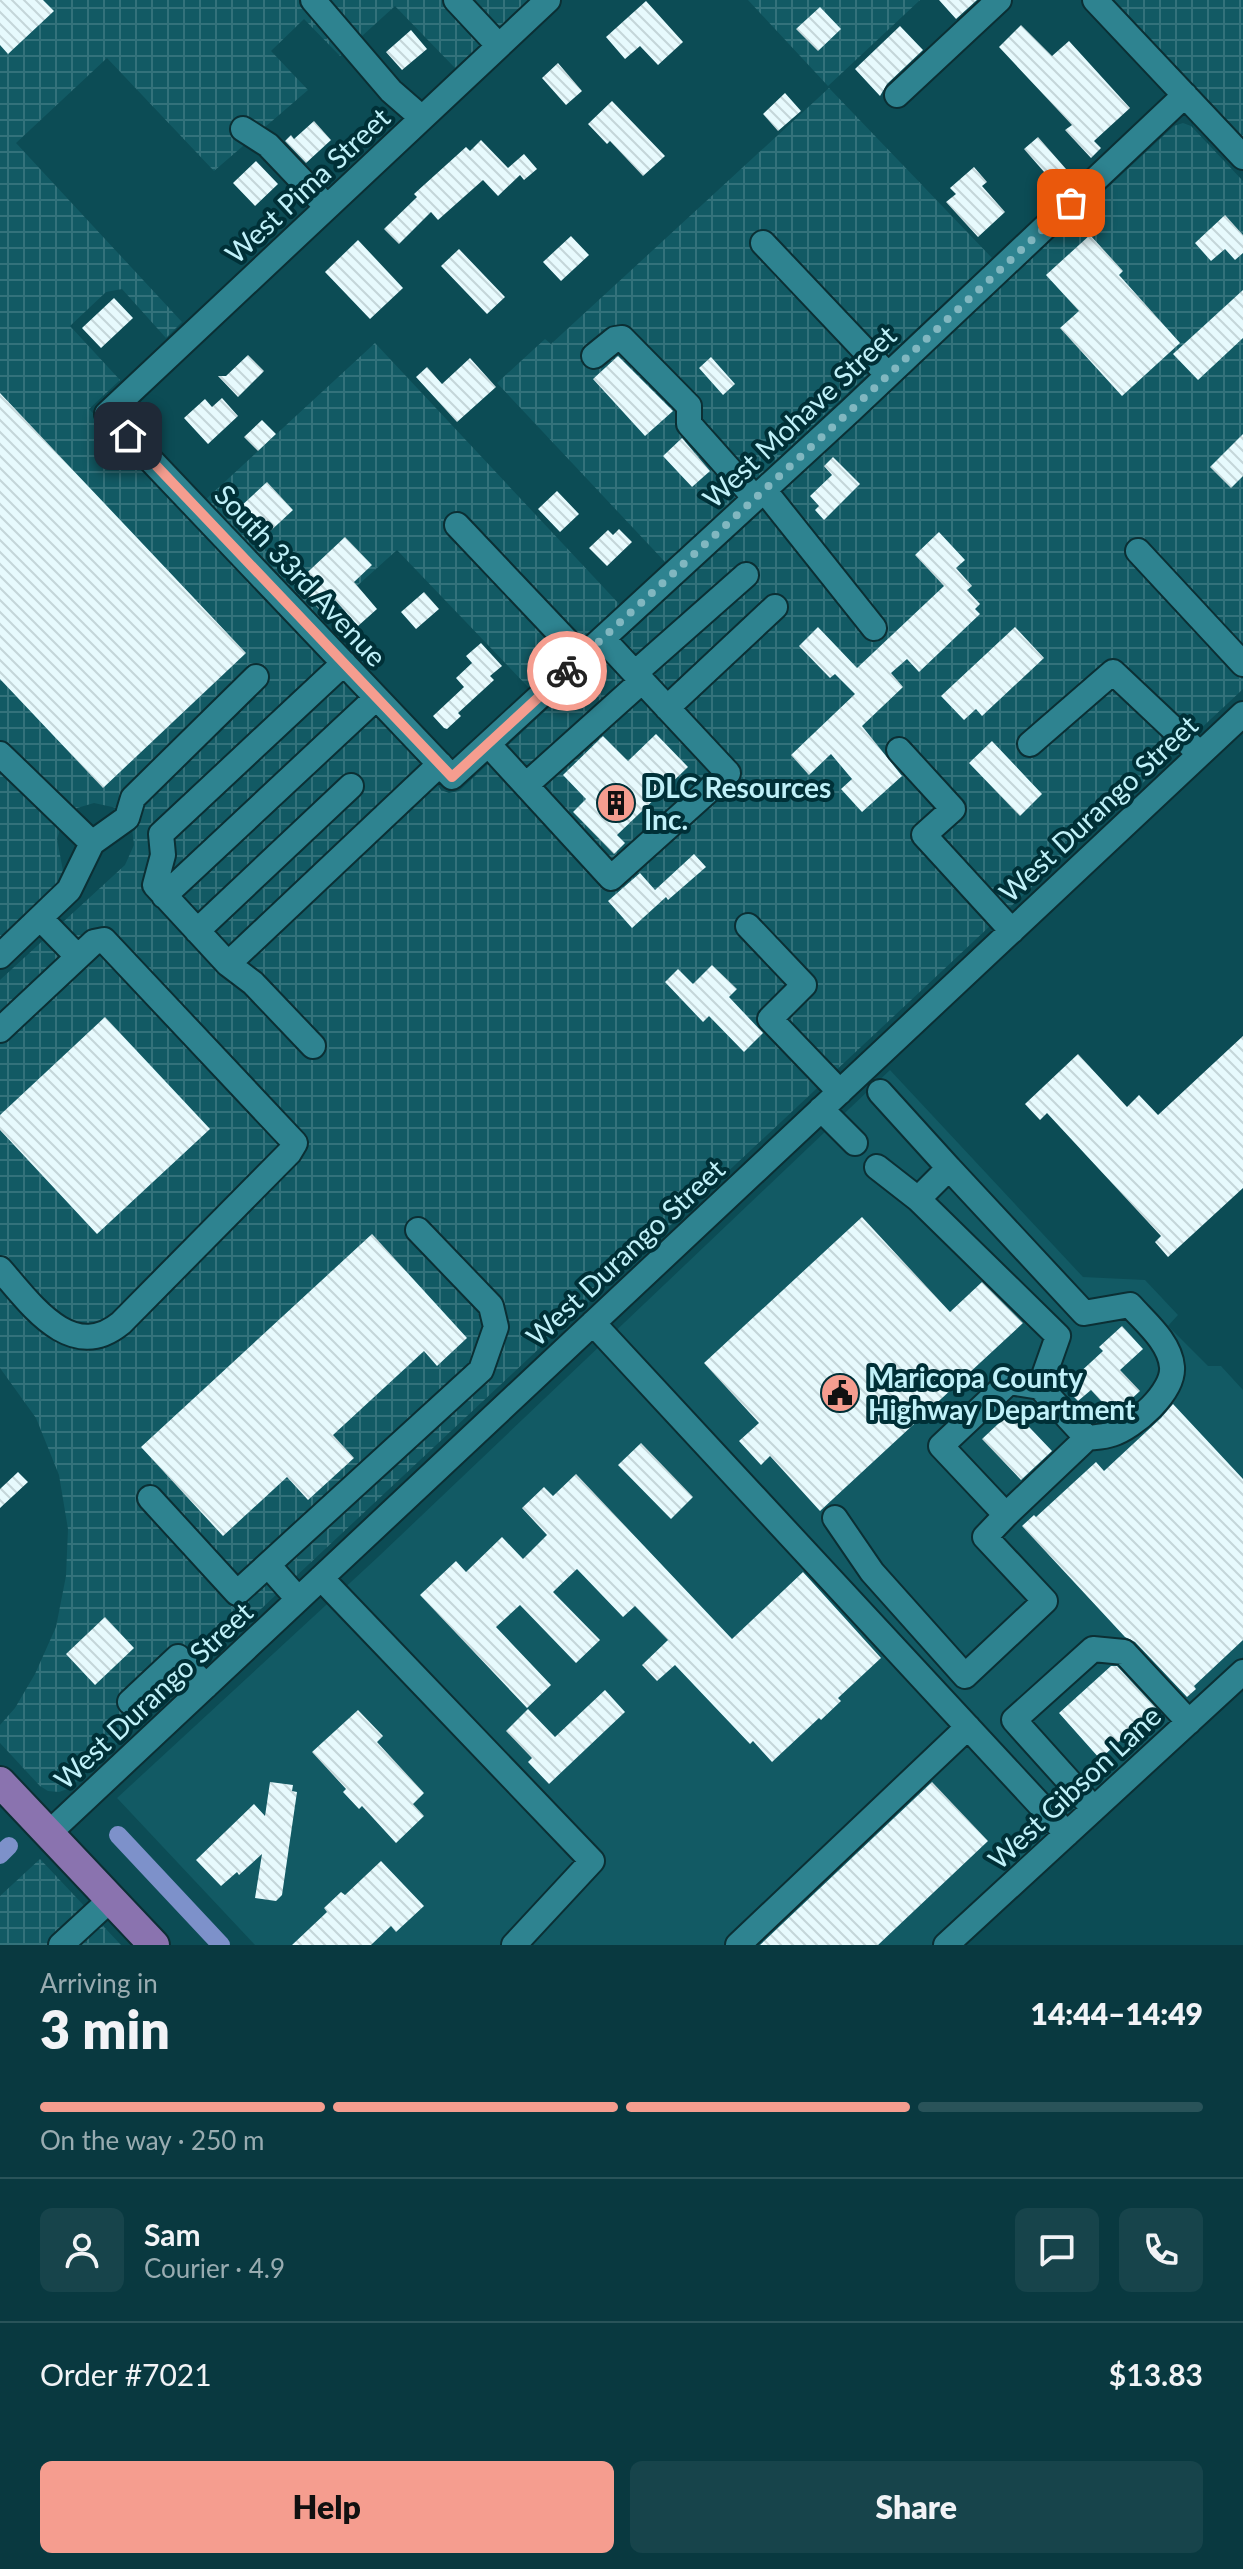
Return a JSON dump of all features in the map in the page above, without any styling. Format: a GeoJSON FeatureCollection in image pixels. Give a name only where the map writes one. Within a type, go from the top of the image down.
{"type":"FeatureCollection","features":[{"type":"Feature","properties":{"kind":"main road"},"geometry":{"type":"LineString","coordinates":[[0,1782],[154,1945]]}},
{"type":"Feature","properties":{"kind":"street"},"geometry":{"type":"LineString","coordinates":[[313,0],[391,91],[422,118]]}},
{"type":"Feature","properties":{"kind":"street"},"geometry":{"type":"LineString","coordinates":[[456,0],[499,46]]}},
{"type":"Feature","properties":{"kind":"street","name":"West Pima Street"},"geometry":{"type":"LineString","coordinates":[[107,414],[548,0]]}},
{"type":"Feature","properties":{"kind":"street"},"geometry":{"type":"LineString","coordinates":[[897,95],[999,0]]}},
{"type":"Feature","properties":{"kind":"street"},"geometry":{"type":"LineString","coordinates":[[1095,0],[1243,157]]}},
{"type":"Feature","properties":{"kind":"street","name":"West Mohave Street"},"geometry":{"type":"LineString","coordinates":[[228,964],[446,771],[488,744],[888,375],[1185,95]]}},
{"type":"Feature","properties":{"kind":"street"},"geometry":{"type":"LineString","coordinates":[[243,129],[268,145],[327,207]]}},
{"type":"Feature","properties":{"kind":"street"},"geometry":{"type":"LineString","coordinates":[[763,243],[888,375]]}},
{"type":"Feature","properties":{"kind":"street"},"geometry":{"type":"LineString","coordinates":[[594,356],[615,339],[622,338],[689,406],[689,424],[760,494],[874,628]]}},
{"type":"Feature","properties":{"kind":"street","name":"South 33rd Avenue"},"geometry":{"type":"LineString","coordinates":[[107,414],[446,771]]}},
{"type":"Feature","properties":{"kind":"street"},"geometry":{"type":"LineString","coordinates":[[457,525],[582,657]]}},
{"type":"Feature","properties":{"kind":"street"},"geometry":{"type":"LineString","coordinates":[[1138,551],[1243,664]]}},
{"type":"Feature","properties":{"kind":"street"},"geometry":{"type":"LineString","coordinates":[[526,785],[746,575]]}},
{"type":"Feature","properties":{"kind":"street"},"geometry":{"type":"LineString","coordinates":[[667,708],[775,607]]}},
{"type":"Feature","properties":{"kind":"street"},"geometry":{"type":"LineString","coordinates":[[488,744],[611,878],[728,773],[603,639]]}},
{"type":"Feature","properties":{"kind":"street"},"geometry":{"type":"LineString","coordinates":[[313,1046],[253,983],[228,964],[155,885],[163,855],[161,834],[344,663]]}},
{"type":"Feature","properties":{"kind":"street"},"geometry":{"type":"LineString","coordinates":[[1030,744],[1113,672],[1200,754]]}},
{"type":"Feature","properties":{"kind":"street"},"geometry":{"type":"LineString","coordinates":[[0,956],[69,890],[92,843],[127,818],[133,798],[256,677]]}},
{"type":"Feature","properties":{"kind":"street"},"geometry":{"type":"LineString","coordinates":[[164,896],[376,698]]}},
{"type":"Feature","properties":{"kind":"street","name":"West Durango Street"},"geometry":{"type":"LineString","coordinates":[[49,1833],[1243,714]]}},
{"type":"Feature","properties":{"kind":"street"},"geometry":{"type":"LineString","coordinates":[[899,750],[953,809],[924,835],[1012,931]]}},
{"type":"Feature","properties":{"kind":"street"},"geometry":{"type":"LineString","coordinates":[[0,754],[92,843]]}},
{"type":"Feature","properties":{"kind":"street"},"geometry":{"type":"LineString","coordinates":[[197,931],[351,786]]}},
{"type":"Feature","properties":{"kind":"street"},"geometry":{"type":"LineString","coordinates":[[40,918],[78,957]]}},
{"type":"Feature","properties":{"kind":"street"},"geometry":{"type":"LineString","coordinates":[[748,926],[804,985],[770,1019],[840,1092]]}},
{"type":"Feature","properties":{"kind":"street"},"geometry":{"type":"LineString","coordinates":[[0,1030],[97,941],[108,942],[295,1143],[289,1153],[132,1312],[99,1337],[78,1336],[51,1323],[0,1269]]}},
{"type":"Feature","properties":{"kind":"street"},"geometry":{"type":"LineString","coordinates":[[880,1092],[1084,1313]]}},
{"type":"Feature","properties":{"kind":"street"},"geometry":{"type":"LineString","coordinates":[[821,1109],[855,1143]]}},
{"type":"Feature","properties":{"kind":"street"},"geometry":{"type":"LineString","coordinates":[[877,1167],[903,1184],[1058,1336]]}},
{"type":"Feature","properties":{"kind":"street"},"geometry":{"type":"LineString","coordinates":[[918,1199],[949,1168]]}},
{"type":"Feature","properties":{"kind":"street"},"geometry":{"type":"LineString","coordinates":[[150,1498],[237,1593],[481,1370],[496,1327],[491,1306],[418,1230]]}},
{"type":"Feature","properties":{"kind":"street"},"geometry":{"type":"LineString","coordinates":[[835,1518],[872,1572],[965,1676],[1045,1601],[985,1537],[1087,1438],[1113,1434],[1144,1415],[1167,1388],[1172,1367],[1160,1338],[1130,1305],[1084,1313],[1058,1336],[1040,1387]]}},
{"type":"Feature","properties":{"kind":"street"},"geometry":{"type":"LineString","coordinates":[[593,1323],[1067,1834]]}},
{"type":"Feature","properties":{"kind":"street"},"geometry":{"type":"LineString","coordinates":[[481,1370],[510,1401]]}},
{"type":"Feature","properties":{"kind":"street"},"geometry":{"type":"LineString","coordinates":[[1006,1515],[941,1446],[1009,1382],[1040,1387],[1087,1438]]}},
{"type":"Feature","properties":{"kind":"street"},"geometry":{"type":"LineString","coordinates":[[268,1565],[298,1599]]}},
{"type":"Feature","properties":{"kind":"street"},"geometry":{"type":"LineString","coordinates":[[321,1578],[592,1861],[514,1945]]}},
{"type":"Feature","properties":{"kind":"street"},"geometry":{"type":"LineString","coordinates":[[1094,1809],[1014,1720],[1093,1649],[1124,1652],[1189,1722]]}},
{"type":"Feature","properties":{"kind":"street"},"geometry":{"type":"LineString","coordinates":[[130,1702],[178,1657],[206,1686]]}},
{"type":"Feature","properties":{"kind":"street","name":"West Gibson Lane"},"geometry":{"type":"LineString","coordinates":[[946,1945],[1243,1672]]}},
{"type":"Feature","properties":{"kind":"street"},"geometry":{"type":"LineString","coordinates":[[738,1945],[968,1727]]}},
{"type":"Feature","properties":{"kind":"street"},"geometry":{"type":"LineString","coordinates":[[61,1945],[111,1899]]}},
{"type":"Feature","properties":{"kind":"shaded area"},"geometry":{"type":"Polygon","coordinates":[[[0,0],[529,0],[455,68],[395,6],[340,56],[304,19],[271,51],[308,90],[214,171],[107,58],[16,143],[182,322],[166,338],[122,289],[106,292],[70,326],[120,380],[89,409],[415,751],[441,790],[449,793],[459,791],[1174,126],[1183,123],[1191,126],[1243,181],[1243,689],[70,1788],[59,1792],[40,1786],[0,1743],[0,1725],[15,1708],[35,1674],[56,1627],[66,1576],[68,1529],[59,1475],[36,1418],[0,1368],[0,980],[125,865],[134,845],[132,828],[117,808],[94,803],[77,808],[62,823],[57,839],[63,871],[60,883],[0,939],[0,0]]]}},
{"type":"Feature","properties":{"kind":"shaded area"},"geometry":{"type":"Polygon","coordinates":[[[748,0],[920,0],[828,86],[748,0]]]}},
{"type":"Feature","properties":{"kind":"shaded area"},"geometry":{"type":"Polygon","coordinates":[[[1114,0],[1243,0],[1243,138],[1114,0]]]}},
{"type":"Feature","properties":{"kind":"shaded area"},"geometry":{"type":"Polygon","coordinates":[[[829,88],[992,258],[666,563],[497,383],[545,339],[551,344],[829,88]]]}},
{"type":"Feature","properties":{"kind":"shaded area"},"geometry":{"type":"Polygon","coordinates":[[[375,343],[621,606],[530,689],[397,550],[318,621],[203,502],[375,343]]]}},
{"type":"Feature","properties":{"kind":"shaded area"},"geometry":{"type":"Polygon","coordinates":[[[890,1070],[1083,1277],[1145,1280],[1178,1315],[1168,1326],[1208,1366],[1221,1366],[1243,1390],[1243,1657],[933,1945],[255,1945],[117,1798],[378,1557],[890,1070]]]}},
{"type":"Feature","properties":{"kind":"shaded area"},"geometry":{"type":"Polygon","coordinates":[[[40,1859],[121,1945],[0,1945],[0,1896],[40,1859]]]}},
{"type":"Feature","properties":{"kind":"building"},"geometry":{"type":"Polygon","coordinates":[[[0,0],[43,0],[54,11],[8,54],[0,45],[0,0]]]}},
{"type":"Feature","properties":{"kind":"building"},"geometry":{"type":"Polygon","coordinates":[[[939,0],[977,0],[956,19],[939,0]]]}},
{"type":"Feature","properties":{"kind":"building"},"geometry":{"type":"Polygon","coordinates":[[[646,1],[683,42],[658,65],[640,46],[625,59],[606,37],[646,1]]]}},
{"type":"Feature","properties":{"kind":"building"},"geometry":{"type":"Polygon","coordinates":[[[820,7],[841,29],[818,51],[796,29],[820,7]]]}},
{"type":"Feature","properties":{"kind":"building"},"geometry":{"type":"Polygon","coordinates":[[[1021,25],[1052,56],[1069,41],[1130,108],[1094,141],[1101,148],[1091,158],[1065,130],[1072,125],[999,47],[1021,25]]]}},
{"type":"Feature","properties":{"kind":"building"},"geometry":{"type":"Polygon","coordinates":[[[900,26],[923,50],[887,84],[880,96],[855,69],[900,26]]]}},
{"type":"Feature","properties":{"kind":"building"},"geometry":{"type":"Polygon","coordinates":[[[411,30],[427,49],[402,70],[386,52],[411,30]]]}},
{"type":"Feature","properties":{"kind":"building"},"geometry":{"type":"Polygon","coordinates":[[[558,63],[582,91],[566,105],[542,78],[558,63]]]}},
{"type":"Feature","properties":{"kind":"building"},"geometry":{"type":"Polygon","coordinates":[[[785,93],[801,111],[778,131],[763,114],[785,93]]]}},
{"type":"Feature","properties":{"kind":"building"},"geometry":{"type":"Polygon","coordinates":[[[612,101],[665,156],[643,176],[610,141],[607,144],[588,124],[612,101]]]}},
{"type":"Feature","properties":{"kind":"building"},"geometry":{"type":"Polygon","coordinates":[[[314,121],[331,140],[306,163],[285,141],[291,135],[294,139],[314,121]]]}},
{"type":"Feature","properties":{"kind":"building"},"geometry":{"type":"Polygon","coordinates":[[[1038,137],[1066,169],[1052,181],[1024,149],[1038,137]]]}},
{"type":"Feature","properties":{"kind":"building"},"geometry":{"type":"Polygon","coordinates":[[[481,140],[508,168],[524,154],[537,169],[524,180],[520,175],[498,196],[483,180],[438,220],[431,212],[399,244],[384,229],[417,197],[414,194],[466,147],[470,151],[481,140]]]}},
{"type":"Feature","properties":{"kind":"building"},"geometry":{"type":"Polygon","coordinates":[[[256,161],[278,184],[255,206],[233,183],[256,161]]]}},
{"type":"Feature","properties":{"kind":"building"},"geometry":{"type":"Polygon","coordinates":[[[974,167],[987,182],[982,186],[1005,212],[978,237],[946,202],[956,194],[950,188],[974,167]]]}},
{"type":"Feature","properties":{"kind":"building"},"geometry":{"type":"Polygon","coordinates":[[[1225,215],[1243,235],[1243,253],[1235,260],[1225,249],[1211,261],[1195,243],[1225,215]]]}},
{"type":"Feature","properties":{"kind":"building"},"geometry":{"type":"Polygon","coordinates":[[[1090,235],[1123,271],[1119,275],[1180,343],[1122,396],[1060,328],[1079,311],[1046,275],[1090,235]]]}},
{"type":"Feature","properties":{"kind":"building"},"geometry":{"type":"Polygon","coordinates":[[[571,236],[589,255],[561,281],[543,262],[571,236]]]}},
{"type":"Feature","properties":{"kind":"building"},"geometry":{"type":"Polygon","coordinates":[[[358,240],[403,288],[370,319],[325,272],[358,240]]]}},
{"type":"Feature","properties":{"kind":"building"},"geometry":{"type":"Polygon","coordinates":[[[459,249],[505,297],[487,314],[441,266],[459,249]]]}},
{"type":"Feature","properties":{"kind":"building"},"geometry":{"type":"Polygon","coordinates":[[[1243,290],[1243,338],[1198,380],[1173,354],[1243,290]]]}},
{"type":"Feature","properties":{"kind":"building"},"geometry":{"type":"Polygon","coordinates":[[[114,298],[133,318],[101,348],[82,328],[114,298]]]}},
{"type":"Feature","properties":{"kind":"building"},"geometry":{"type":"Polygon","coordinates":[[[248,355],[264,371],[238,397],[218,376],[226,376],[248,355]]]}},
{"type":"Feature","properties":{"kind":"building"},"geometry":{"type":"Polygon","coordinates":[[[618,356],[673,411],[645,436],[593,379],[618,356]]]}},
{"type":"Feature","properties":{"kind":"building"},"geometry":{"type":"Polygon","coordinates":[[[711,357],[735,384],[723,395],[699,368],[711,357]]]}},
{"type":"Feature","properties":{"kind":"building"},"geometry":{"type":"Polygon","coordinates":[[[470,358],[496,387],[457,422],[416,377],[427,367],[442,384],[470,358]]]}},
{"type":"Feature","properties":{"kind":"building"},"geometry":{"type":"Polygon","coordinates":[[[0,393],[246,653],[103,788],[0,679],[0,393]]]}},
{"type":"Feature","properties":{"kind":"building"},"geometry":{"type":"Polygon","coordinates":[[[222,398],[238,416],[208,444],[184,418],[205,399],[212,407],[222,398]]]}},
{"type":"Feature","properties":{"kind":"building"},"geometry":{"type":"Polygon","coordinates":[[[262,420],[276,434],[258,451],[244,437],[262,420]]]}},
{"type":"Feature","properties":{"kind":"building"},"geometry":{"type":"Polygon","coordinates":[[[1243,434],[1243,476],[1231,488],[1210,467],[1243,434]]]}},
{"type":"Feature","properties":{"kind":"building"},"geometry":{"type":"Polygon","coordinates":[[[682,438],[710,471],[692,487],[663,456],[682,438]]]}},
{"type":"Feature","properties":{"kind":"building"},"geometry":{"type":"Polygon","coordinates":[[[833,457],[860,484],[824,520],[815,510],[819,506],[810,496],[832,475],[824,466],[833,457]]]}},
{"type":"Feature","properties":{"kind":"building"},"geometry":{"type":"Polygon","coordinates":[[[267,482],[293,510],[265,536],[239,508],[267,482]]]}},
{"type":"Feature","properties":{"kind":"building"},"geometry":{"type":"Polygon","coordinates":[[[557,491],[579,514],[560,532],[538,509],[557,491]]]}},
{"type":"Feature","properties":{"kind":"building"},"geometry":{"type":"Polygon","coordinates":[[[619,529],[632,542],[607,566],[589,548],[608,530],[613,535],[619,529]]]}},
{"type":"Feature","properties":{"kind":"building"},"geometry":{"type":"Polygon","coordinates":[[[939,532],[965,560],[956,568],[972,586],[967,590],[980,604],[975,609],[980,614],[919,672],[907,659],[891,673],[903,687],[862,726],[902,776],[862,812],[841,789],[852,779],[831,754],[809,775],[791,755],[855,694],[835,674],[830,678],[799,646],[818,627],[857,668],[944,586],[915,555],[939,532]]]}},
{"type":"Feature","properties":{"kind":"building"},"geometry":{"type":"Polygon","coordinates":[[[345,537],[372,565],[354,582],[377,609],[358,626],[335,600],[322,612],[295,584],[345,537]]]}},
{"type":"Feature","properties":{"kind":"building"},"geometry":{"type":"Polygon","coordinates":[[[424,592],[439,609],[416,629],[401,612],[424,592]]]}},
{"type":"Feature","properties":{"kind":"building"},"geometry":{"type":"Polygon","coordinates":[[[1015,627],[1044,658],[982,716],[976,709],[964,720],[941,696],[1015,627]]]}},
{"type":"Feature","properties":{"kind":"building"},"geometry":{"type":"Polygon","coordinates":[[[481,643],[502,666],[490,676],[494,680],[458,713],[461,716],[447,729],[444,728],[433,716],[464,687],[456,678],[472,663],[466,656],[481,643]]]}},
{"type":"Feature","properties":{"kind":"building","name":"DLC Resources Inc."},"geometry":{"type":"Polygon","coordinates":[[[656,734],[688,767],[617,835],[625,843],[614,854],[573,812],[586,799],[563,775],[603,736],[628,761],[656,734]]]}},
{"type":"Feature","properties":{"kind":"building"},"geometry":{"type":"Polygon","coordinates":[[[992,741],[1042,794],[1020,816],[969,763],[992,741]]]}},
{"type":"Feature","properties":{"kind":"building"},"geometry":{"type":"Polygon","coordinates":[[[694,854],[706,867],[632,928],[608,901],[640,873],[655,890],[694,854]]]}},
{"type":"Feature","properties":{"kind":"building"},"geometry":{"type":"Polygon","coordinates":[[[712,965],[737,989],[729,997],[763,1033],[744,1052],[709,1016],[703,1022],[665,982],[678,969],[693,984],[712,965]]]}},
{"type":"Feature","properties":{"kind":"building"},"geometry":{"type":"Polygon","coordinates":[[[105,1017],[210,1129],[97,1234],[0,1130],[0,1115],[105,1017]]]}},
{"type":"Feature","properties":{"kind":"building"},"geometry":{"type":"Polygon","coordinates":[[[1243,1036],[1243,1188],[1168,1257],[1155,1242],[1161,1236],[1047,1113],[1040,1120],[1025,1104],[1078,1054],[1127,1107],[1139,1095],[1158,1115],[1243,1036]]]}},
{"type":"Feature","properties":{"kind":"building","name":"Maricopa County Highway Department"},"geometry":{"type":"Polygon","coordinates":[[[862,1217],[950,1312],[982,1282],[1023,1323],[820,1511],[770,1456],[761,1465],[739,1441],[759,1423],[704,1363],[862,1217]]]}},
{"type":"Feature","properties":{"kind":"building"},"geometry":{"type":"Polygon","coordinates":[[[372,1234],[467,1338],[437,1366],[424,1351],[333,1435],[354,1458],[308,1500],[287,1477],[223,1536],[141,1447],[372,1234]]]}},
{"type":"Feature","properties":{"kind":"building"},"geometry":{"type":"Polygon","coordinates":[[[1122,1326],[1143,1349],[1120,1370],[1140,1391],[1114,1415],[1091,1390],[1078,1401],[1064,1387],[1103,1351],[1099,1347],[1122,1326]]]}},
{"type":"Feature","properties":{"kind":"building"},"geometry":{"type":"Polygon","coordinates":[[[1173,1404],[1243,1479],[1243,1640],[1194,1686],[1196,1689],[1187,1697],[1135,1642],[1125,1637],[1022,1526],[1096,1462],[1104,1471],[1173,1404]]]}},
{"type":"Feature","properties":{"kind":"building"},"geometry":{"type":"Polygon","coordinates":[[[1013,1410],[1052,1451],[1021,1480],[982,1439],[1013,1410]]]}},
{"type":"Feature","properties":{"kind":"building"},"geometry":{"type":"Polygon","coordinates":[[[641,1443],[693,1497],[671,1519],[618,1465],[641,1443]]]}},
{"type":"Feature","properties":{"kind":"building"},"geometry":{"type":"Polygon","coordinates":[[[18,1472],[28,1482],[0,1508],[0,1489],[18,1472]]]}},
{"type":"Feature","properties":{"kind":"building"},"geometry":{"type":"Polygon","coordinates":[[[576,1474],[732,1639],[803,1572],[881,1658],[838,1698],[841,1701],[772,1762],[753,1741],[750,1744],[675,1665],[657,1681],[642,1665],[668,1640],[635,1606],[623,1617],[577,1569],[553,1592],[600,1640],[576,1663],[520,1605],[496,1627],[551,1685],[527,1708],[420,1595],[456,1561],[466,1572],[502,1537],[523,1559],[547,1535],[522,1508],[544,1487],[553,1496],[576,1474]]]}},
{"type":"Feature","properties":{"kind":"building"},"geometry":{"type":"Polygon","coordinates":[[[105,1617],[134,1648],[95,1685],[66,1654],[105,1617]]]}},
{"type":"Feature","properties":{"kind":"building"},"geometry":{"type":"Polygon","coordinates":[[[1111,1666],[1117,1666],[1156,1708],[1100,1759],[1059,1713],[1111,1666]]]}},
{"type":"Feature","properties":{"kind":"building"},"geometry":{"type":"Polygon","coordinates":[[[605,1690],[625,1712],[549,1784],[528,1762],[532,1758],[506,1731],[528,1709],[555,1737],[605,1690]]]}},
{"type":"Feature","properties":{"kind":"building"},"geometry":{"type":"Polygon","coordinates":[[[358,1710],[383,1736],[377,1742],[424,1793],[413,1804],[424,1816],[396,1843],[362,1806],[359,1809],[343,1792],[346,1789],[312,1752],[358,1710]]]}},
{"type":"Feature","properties":{"kind":"building"},"geometry":{"type":"Polygon","coordinates":[[[270,1782],[293,1785],[292,1791],[297,1792],[282,1895],[276,1901],[255,1898],[262,1854],[239,1875],[237,1872],[221,1886],[196,1860],[254,1804],[265,1816],[270,1782]]]}},
{"type":"Feature","properties":{"kind":"building"},"geometry":{"type":"Polygon","coordinates":[[[932,1782],[988,1841],[878,1945],[760,1945],[932,1782]]]}},
{"type":"Feature","properties":{"kind":"building"},"geometry":{"type":"Polygon","coordinates":[[[381,1861],[424,1906],[396,1932],[391,1926],[371,1945],[292,1945],[327,1912],[324,1908],[341,1892],[345,1895],[381,1861]]]}},
{"type":"Feature","properties":{"kind":"waterway"},"geometry":{"type":"LineString","coordinates":[[118,1835],[221,1945]]}},
{"type":"Feature","properties":{"kind":"waterway"},"geometry":{"type":"LineString","coordinates":[[0,1855],[9,1846]]}},
{"type":"Feature","properties":{"kind":"way so far"},"geometry":{"type":"LineString","coordinates":[[567,671],[1071,203]]}},
{"type":"Feature","properties":{"kind":"place","name":"DLC Resources Inc."},"geometry":{"type":"Point","coordinates":[616,803]}},
{"type":"Feature","properties":{"kind":"place","name":"Maricopa County Highway Department"},"geometry":{"type":"Point","coordinates":[840,1393]}},
{"type":"Feature","properties":{"kind":"route"},"geometry":{"type":"LineString","coordinates":[[128,436],[452,777],[567,671]]}}]}
